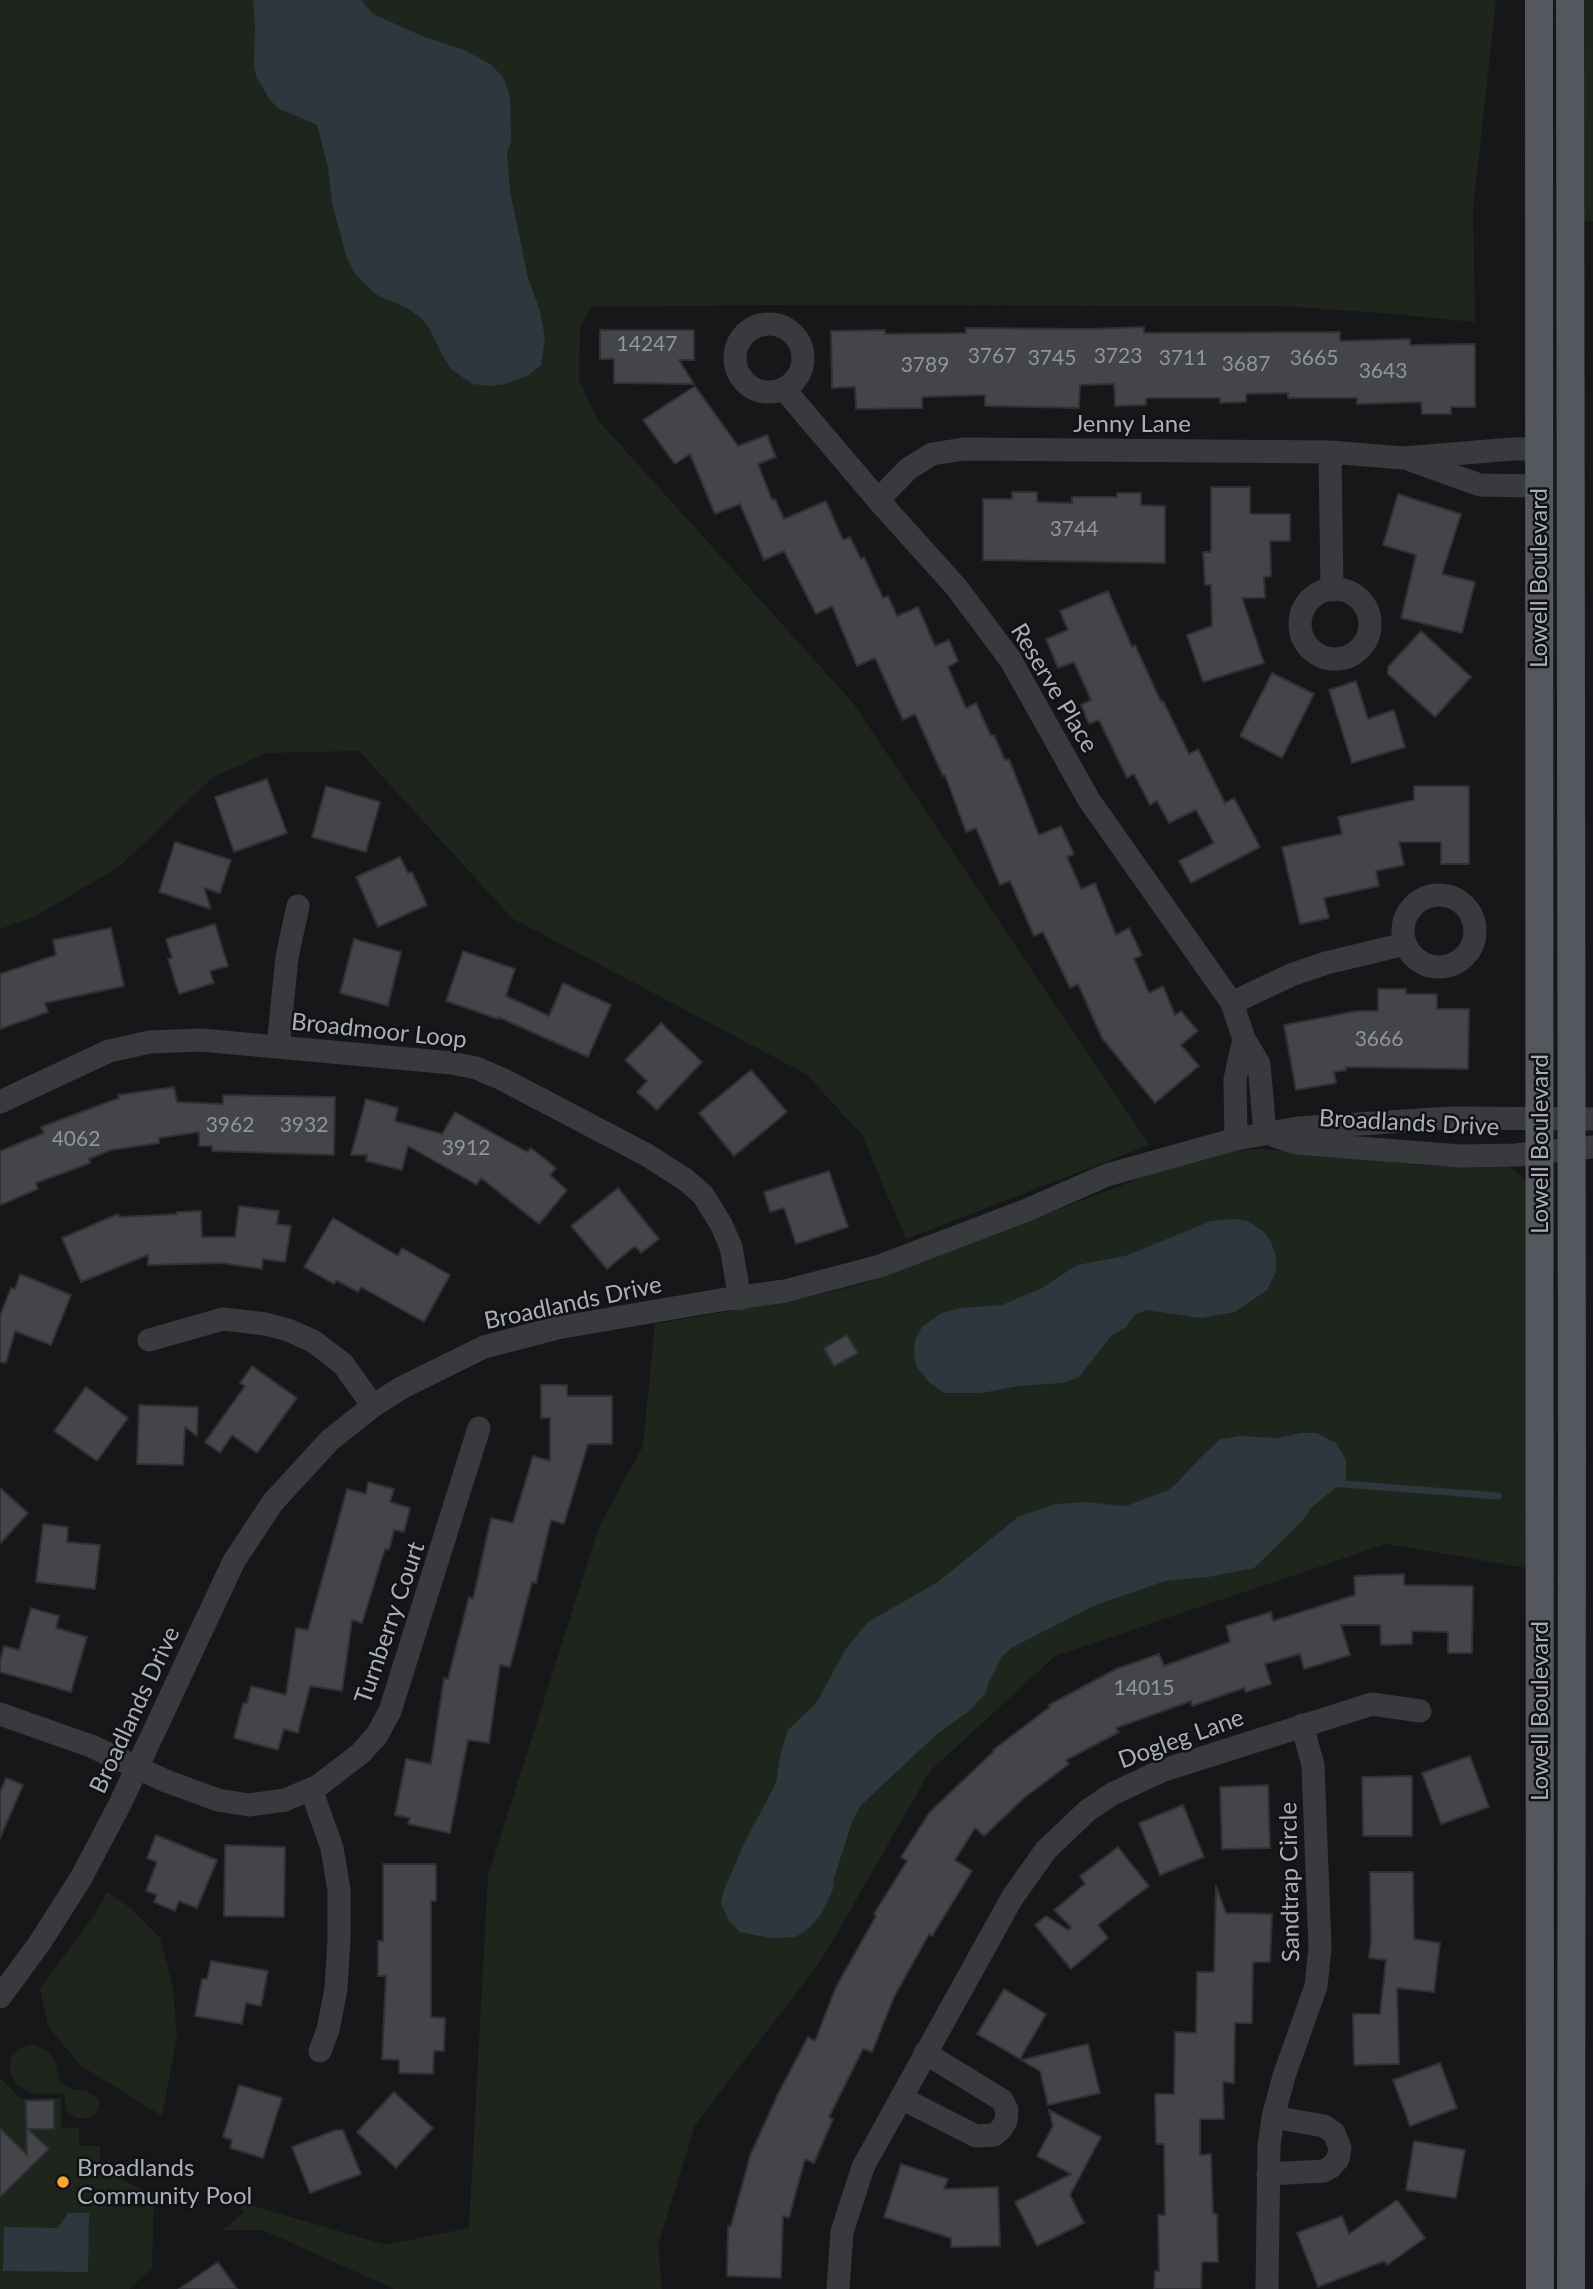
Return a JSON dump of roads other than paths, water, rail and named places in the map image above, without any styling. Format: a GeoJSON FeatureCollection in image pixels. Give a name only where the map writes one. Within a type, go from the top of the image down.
{"type":"FeatureCollection","features":[{"type":"Feature","properties":{"kind":"main road","name":"Lowell Boulevard"},"geometry":{"type":"LineString","coordinates":[[1539,0],[1540,2289]]}},
{"type":"Feature","properties":{"kind":"main road","name":"Lowell Boulevard"},"geometry":{"type":"LineString","coordinates":[[1570,0],[1582,1119],[1571,2289]]}},
{"type":"Feature","properties":{"kind":"street","name":"Reserve Place"},"geometry":{"type":"LineString","coordinates":[[784,389],[957,588],[1010,659],[1089,800],[1231,1003],[1244,1040],[1259,1064],[1265,1133]]}},
{"type":"Feature","properties":{"kind":"street","name":"Jenny Lane"},"geometry":{"type":"LineString","coordinates":[[878,500],[908,468],[932,454],[964,449],[1330,452],[1403,458],[1539,449]]}},
{"type":"Feature","properties":{"kind":"street"},"geometry":{"type":"LineString","coordinates":[[1330,452],[1332,590]]}},
{"type":"Feature","properties":{"kind":"street","name":"Jenny Lane"},"geometry":{"type":"LineString","coordinates":[[1403,458],[1480,485],[1539,486]]}},
{"type":"Feature","properties":{"kind":"street"},"geometry":{"type":"LineString","coordinates":[[278,1046],[288,957],[298,906]]}},
{"type":"Feature","properties":{"kind":"street"},"geometry":{"type":"LineString","coordinates":[[1231,1003],[1291,975],[1326,963],[1405,944]]}},
{"type":"Feature","properties":{"kind":"street","name":"Broadmoor Loop"},"geometry":{"type":"LineString","coordinates":[[0,1102],[109,1051],[150,1042],[201,1040],[278,1046],[452,1063],[476,1069],[502,1079],[647,1155],[672,1170],[703,1195],[731,1247],[740,1299]]}},
{"type":"Feature","properties":{"kind":"street"},"geometry":{"type":"LineString","coordinates":[[1236,1139],[1235,1079],[1244,1040]]}},
{"type":"Feature","properties":{"kind":"street","name":"Broadlands Drive"},"geometry":{"type":"LineString","coordinates":[[0,1997],[39,1944],[81,1878],[234,1561],[266,1512],[330,1440],[401,1388],[484,1348],[557,1328],[720,1300],[740,1299],[830,1281],[880,1266],[1027,1210],[1107,1175],[1236,1139],[1298,1128],[1450,1118],[1582,1119]]}},
{"type":"Feature","properties":{"kind":"street","name":"Broadlands Drive"},"geometry":{"type":"LineString","coordinates":[[1265,1133],[1296,1143],[1460,1156],[1516,1155],[1582,1148]]}},
{"type":"Feature","properties":{"kind":"street"},"geometry":{"type":"LineString","coordinates":[[149,1340],[223,1319],[266,1324],[288,1330],[313,1341],[343,1364],[373,1406]]}},
{"type":"Feature","properties":{"kind":"street","name":"Turnberry Court"},"geometry":{"type":"LineString","coordinates":[[136,1767],[218,1800],[250,1805],[285,1800],[311,1790],[361,1754],[377,1735],[390,1711],[479,1428]]}},
{"type":"Feature","properties":{"kind":"street","name":"Dogleg Lane"},"geometry":{"type":"LineString","coordinates":[[838,2289],[842,2232],[863,2166],[1012,1898],[1046,1850],[1087,1811],[1138,1780],[1372,1704],[1420,1711]]}},
{"type":"Feature","properties":{"kind":"street"},"geometry":{"type":"LineString","coordinates":[[0,1714],[91,1746],[136,1767]]}},
{"type":"Feature","properties":{"kind":"street","name":"Sandtrap Circle"},"geometry":{"type":"LineString","coordinates":[[1267,2289],[1268,2174],[1273,2117],[1284,2076],[1316,1986],[1320,1948],[1313,1765],[1302,1725]]}},
{"type":"Feature","properties":{"kind":"street"},"geometry":{"type":"LineString","coordinates":[[311,1790],[332,1848],[339,1890],[336,1989],[328,2030],[320,2051]]}},
{"type":"Feature","properties":{"kind":"street"},"geometry":{"type":"LineString","coordinates":[[901,2098],[976,2136],[994,2135],[1006,2121],[1002,2100],[925,2053]]}},
{"type":"Feature","properties":{"kind":"street"},"geometry":{"type":"LineString","coordinates":[[1268,2174],[1324,2171],[1338,2159],[1340,2148],[1334,2133],[1324,2126],[1273,2117]]}},
{"type":"Feature","properties":{"kind":"waterway"},"geometry":{"type":"LineString","coordinates":[[1331,1483],[1498,1496]]}},
{"type":"Feature","properties":{"kind":"place","name":"Broadlands Community Pool"},"geometry":{"type":"Point","coordinates":[63,2182]}}]}
